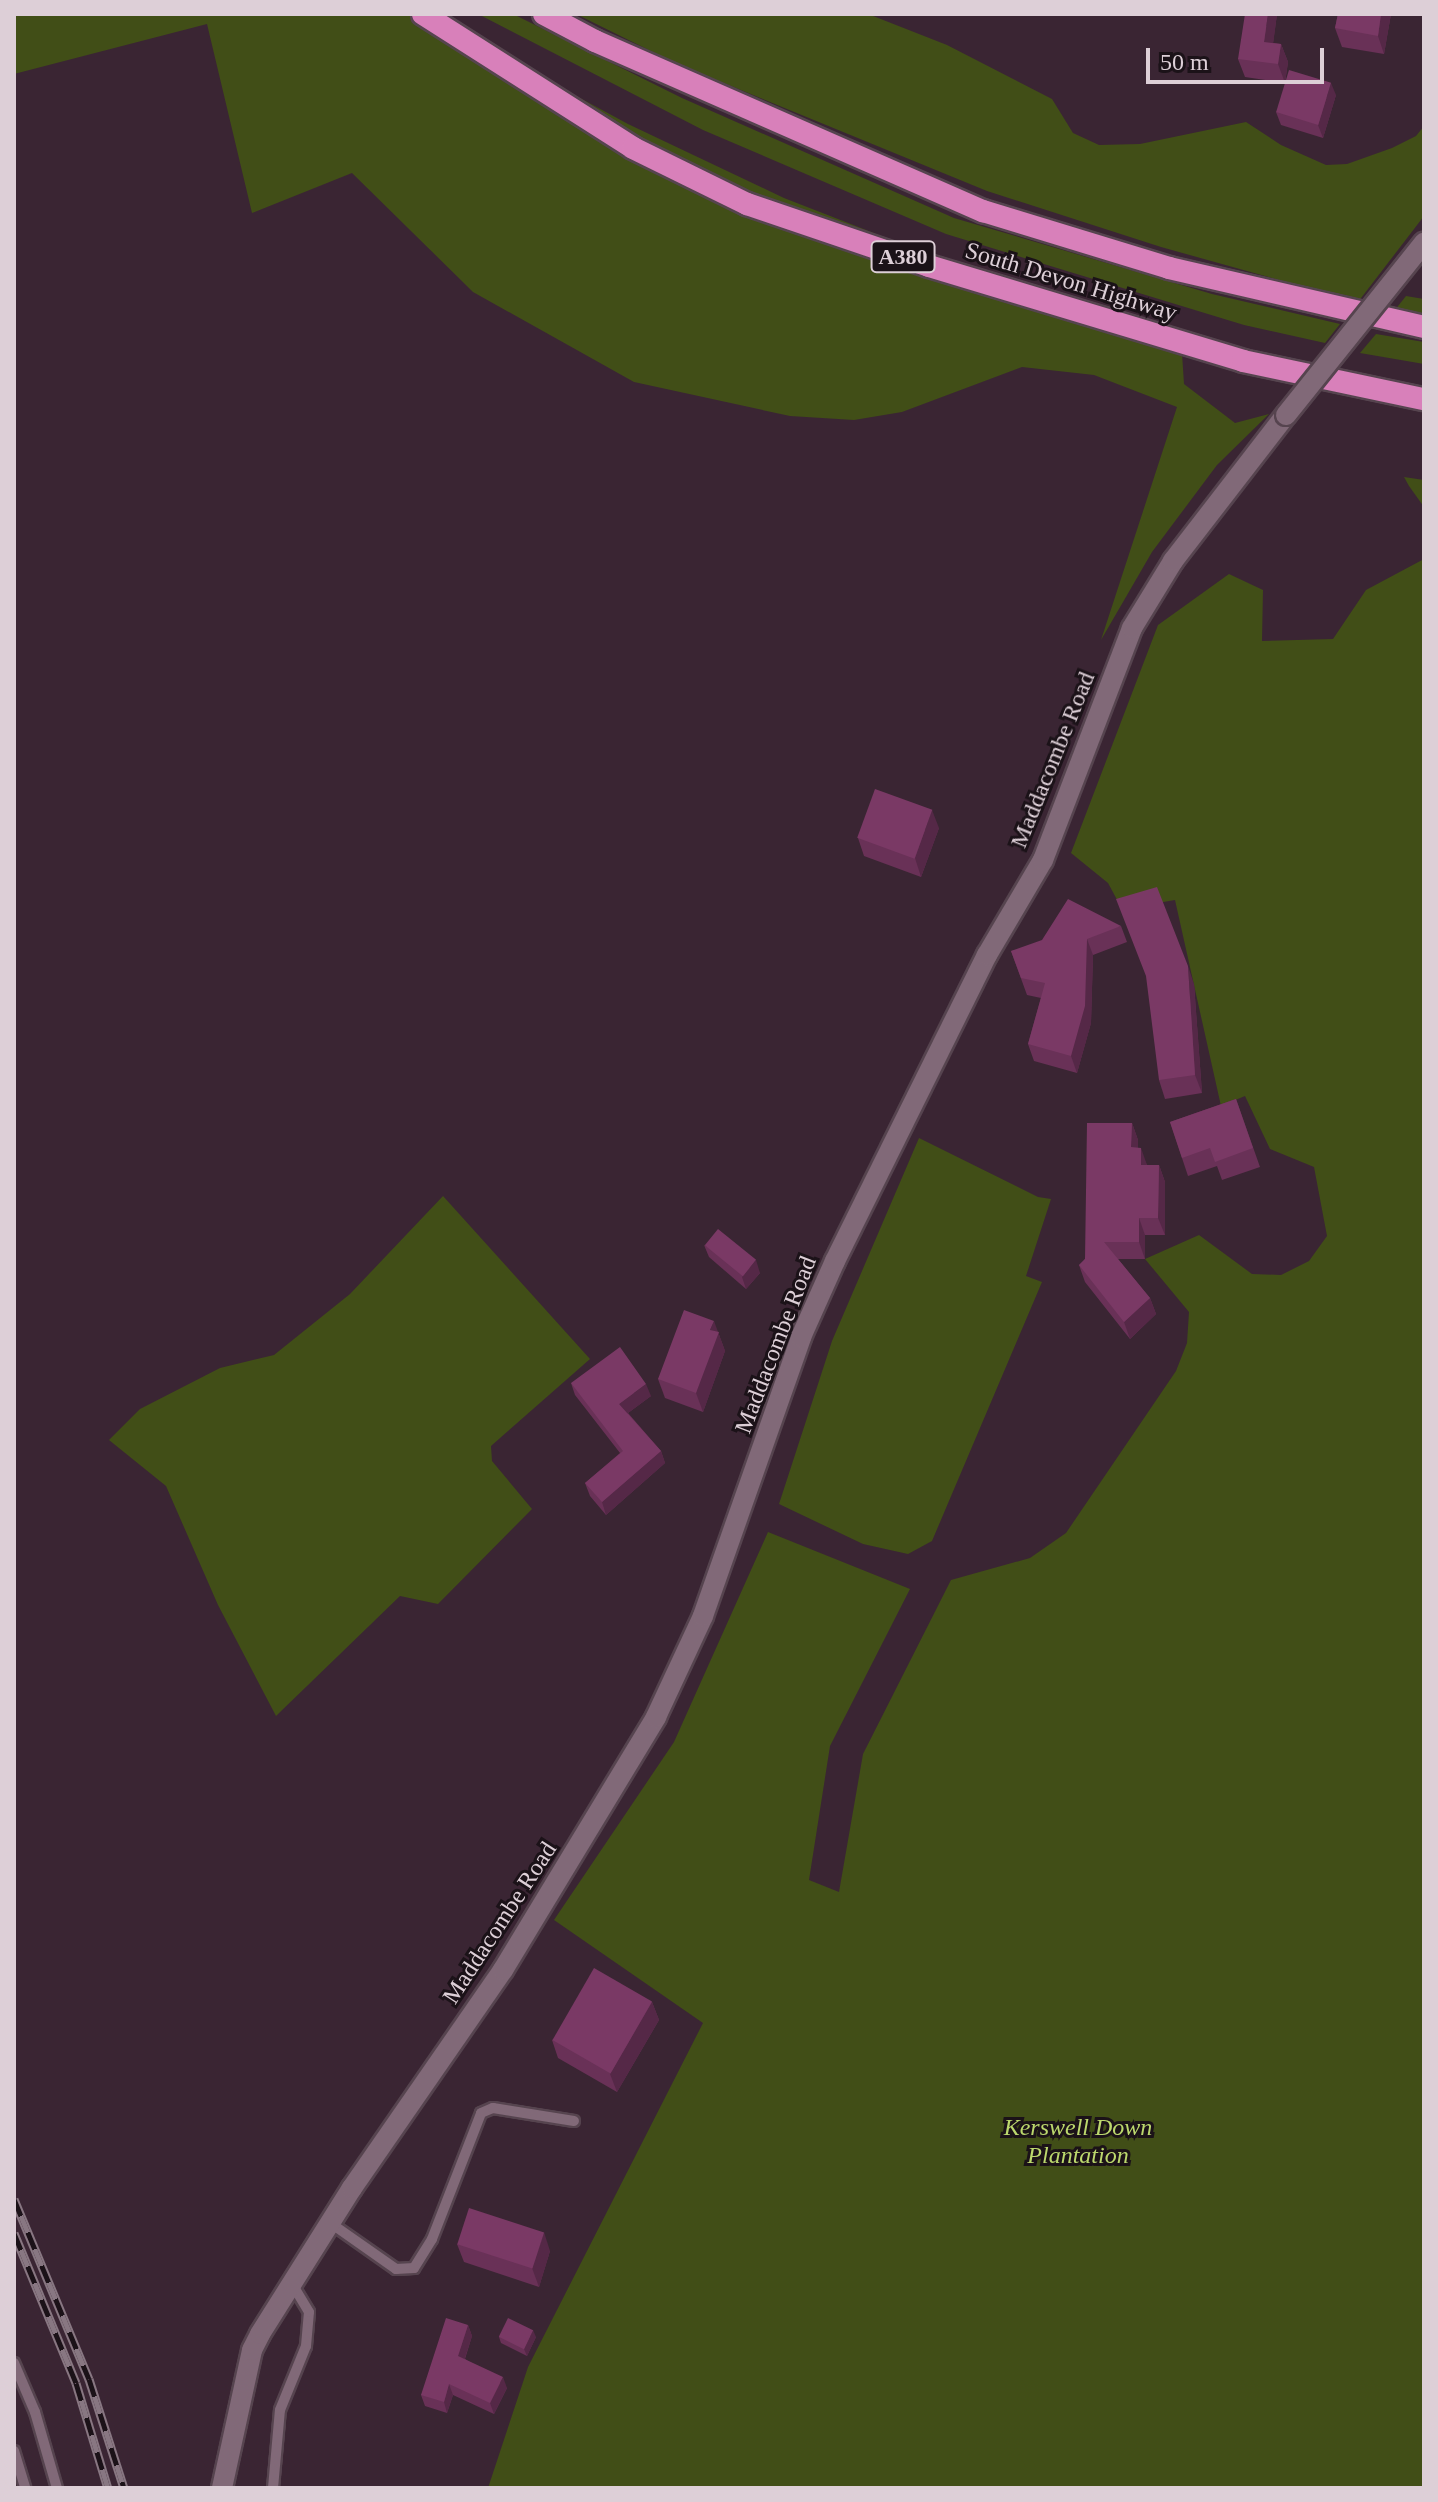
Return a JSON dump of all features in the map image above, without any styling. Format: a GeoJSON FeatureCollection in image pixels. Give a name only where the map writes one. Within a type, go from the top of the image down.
{"type":"FeatureCollection","features":[{"type":"Feature","properties":{"kind":"highway","name":"South Devon Highway"},"geometry":{"type":"LineString","coordinates":[[423,14],[633,148],[747,204],[929,266],[1243,361],[1424,399]]}},
{"type":"Feature","properties":{"kind":"highway","name":"South Devon Highway"},"geometry":{"type":"LineString","coordinates":[[544,14],[595,41],[983,211],[1169,268],[1424,327]]}},
{"type":"Feature","properties":{"kind":"street","name":"Maddacombe Road"},"geometry":{"type":"LineString","coordinates":[[222,2488],[252,2350],[329,2222],[503,1970],[656,1717],[703,1616],[801,1337],[920,1085],[987,955],[1043,860],[1132,628],[1173,561],[1424,243]]}},
{"type":"Feature","properties":{"kind":"lane"},"geometry":{"type":"LineString","coordinates":[[329,2222],[396,2269],[414,2268],[432,2239],[481,2113],[493,2108],[574,2121]]}},
{"type":"Feature","properties":{"kind":"lane"},"geometry":{"type":"LineString","coordinates":[[273,2488],[280,2410],[306,2346],[309,2312],[291,2282]]}},
{"type":"Feature","properties":{"kind":"lane"},"geometry":{"type":"LineString","coordinates":[[14,2363],[35,2412],[57,2488]]}},
{"type":"Feature","properties":{"kind":"lane"},"geometry":{"type":"LineString","coordinates":[[14,2451],[25,2488]]}},
{"type":"Feature","properties":{"kind":"green space"},"geometry":{"type":"Polygon","coordinates":[[[14,14],[425,14],[628,124],[784,198],[1182,353],[1184,384],[1235,423],[1269,414],[1217,465],[1152,552],[1101,640],[1177,407],[1094,375],[1022,367],[902,412],[854,420],[790,416],[634,382],[473,292],[352,173],[252,213],[207,24],[14,74],[14,14]]]}},
{"type":"Feature","properties":{"kind":"green space"},"geometry":{"type":"Polygon","coordinates":[[[478,14],[513,14],[682,98],[954,218],[1212,294],[1340,324],[1325,343],[1244,325],[946,234],[703,130],[478,14]]]}},
{"type":"Feature","properties":{"kind":"green space"},"geometry":{"type":"Polygon","coordinates":[[[576,14],[868,14],[947,45],[1052,99],[1073,133],[1099,145],[1140,144],[1246,122],[1281,145],[1326,165],[1347,164],[1392,148],[1416,136],[1424,126],[1424,216],[1358,302],[1161,247],[987,191],[675,63],[576,14]]]}},
{"type":"Feature","properties":{"kind":"green space"},"geometry":{"type":"Polygon","coordinates":[[[1406,296],[1424,299],[1424,315],[1394,311],[1406,296]]]}},
{"type":"Feature","properties":{"kind":"green space"},"geometry":{"type":"Polygon","coordinates":[[[1376,334],[1424,342],[1424,364],[1360,353],[1376,334]]]}},
{"type":"Feature","properties":{"kind":"green space"},"geometry":{"type":"Polygon","coordinates":[[[1404,477],[1424,480],[1424,507],[1409,486],[1404,477]]]}},
{"type":"Feature","properties":{"kind":"green space","name":"Kerswell Down Plantation"},"geometry":{"type":"Polygon","coordinates":[[[1424,559],[1424,2488],[488,2488],[528,2367],[703,2023],[554,1920],[674,1742],[768,1532],[910,1589],[830,1746],[809,1880],[839,1892],[863,1754],[951,1580],[1030,1558],[1066,1533],[1176,1371],[1187,1343],[1189,1312],[1145,1259],[1199,1235],[1252,1274],[1281,1275],[1309,1261],[1327,1236],[1314,1167],[1270,1149],[1245,1096],[1221,1106],[1175,900],[1122,909],[1108,883],[1071,853],[1158,625],[1229,574],[1263,590],[1262,641],[1333,639],[1366,590],[1424,559]]]}},
{"type":"Feature","properties":{"kind":"green space"},"geometry":{"type":"Polygon","coordinates":[[[919,1138],[1038,1197],[1051,1199],[1026,1276],[1042,1282],[932,1541],[908,1554],[863,1544],[779,1504],[832,1341],[919,1138]]]}},
{"type":"Feature","properties":{"kind":"green space"},"geometry":{"type":"Polygon","coordinates":[[[443,1196],[590,1359],[491,1446],[492,1461],[532,1509],[438,1604],[400,1596],[276,1716],[218,1605],[166,1486],[109,1440],[140,1409],[220,1368],[274,1355],[350,1294],[443,1196]]]}},
{"type":"Feature","properties":{"kind":"building"},"geometry":{"type":"Polygon","coordinates":[[[1245,14],[1268,14],[1264,42],[1281,44],[1278,64],[1238,59],[1245,14]]]}},
{"type":"Feature","properties":{"kind":"building"},"geometry":{"type":"Polygon","coordinates":[[[1338,14],[1381,14],[1378,36],[1335,28],[1338,14]]]}},
{"type":"Feature","properties":{"kind":"building"},"geometry":{"type":"Polygon","coordinates":[[[1289,70],[1331,83],[1318,125],[1276,112],[1289,70]]]}},
{"type":"Feature","properties":{"kind":"building"},"geometry":{"type":"Polygon","coordinates":[[[875,789],[932,810],[915,859],[857,838],[875,789]]]}},
{"type":"Feature","properties":{"kind":"building"},"geometry":{"type":"Polygon","coordinates":[[[1157,887],[1188,966],[1195,1075],[1159,1080],[1146,976],[1116,899],[1157,887]]]}},
{"type":"Feature","properties":{"kind":"building"},"geometry":{"type":"Polygon","coordinates":[[[1068,899],[1121,926],[1087,939],[1085,1006],[1071,1056],[1028,1044],[1045,983],[1021,978],[1011,951],[1042,940],[1068,899]]]}},
{"type":"Feature","properties":{"kind":"building"},"geometry":{"type":"Polygon","coordinates":[[[1236,1099],[1253,1148],[1215,1162],[1210,1148],[1182,1158],[1170,1122],[1236,1099]]]}},
{"type":"Feature","properties":{"kind":"building"},"geometry":{"type":"Polygon","coordinates":[[[1087,1123],[1132,1123],[1131,1147],[1141,1148],[1141,1165],[1159,1165],[1158,1218],[1139,1218],[1139,1242],[1104,1242],[1150,1298],[1124,1322],[1079,1265],[1085,1259],[1087,1123]]]}},
{"type":"Feature","properties":{"kind":"building"},"geometry":{"type":"Polygon","coordinates":[[[718,1229],[756,1260],[743,1276],[705,1245],[718,1229]]]}},
{"type":"Feature","properties":{"kind":"building"},"geometry":{"type":"Polygon","coordinates":[[[684,1310],[714,1321],[710,1330],[719,1332],[696,1393],[658,1379],[684,1310]]]}},
{"type":"Feature","properties":{"kind":"building"},"geometry":{"type":"Polygon","coordinates":[[[620,1347],[646,1384],[619,1404],[661,1451],[602,1502],[585,1483],[623,1451],[571,1383],[620,1347]]]}},
{"type":"Feature","properties":{"kind":"building"},"geometry":{"type":"Polygon","coordinates":[[[594,1968],[652,2002],[611,2073],[553,2040],[594,1968]]]}},
{"type":"Feature","properties":{"kind":"building"},"geometry":{"type":"Polygon","coordinates":[[[469,2208],[544,2232],[532,2269],[457,2244],[469,2208]]]}},
{"type":"Feature","properties":{"kind":"building"},"geometry":{"type":"Polygon","coordinates":[[[446,2318],[468,2325],[458,2356],[503,2377],[490,2403],[449,2384],[444,2402],[421,2395],[446,2318]]]}},
{"type":"Feature","properties":{"kind":"building"},"geometry":{"type":"Polygon","coordinates":[[[508,2318],[533,2330],[524,2349],[499,2337],[508,2318]]]}},
{"type":"Feature","properties":{"kind":"railway"},"geometry":{"type":"LineString","coordinates":[[14,2199],[89,2379],[124,2488]]}},
{"type":"Feature","properties":{"kind":"railway"},"geometry":{"type":"LineString","coordinates":[[14,2233],[76,2383],[108,2488]]}}]}
